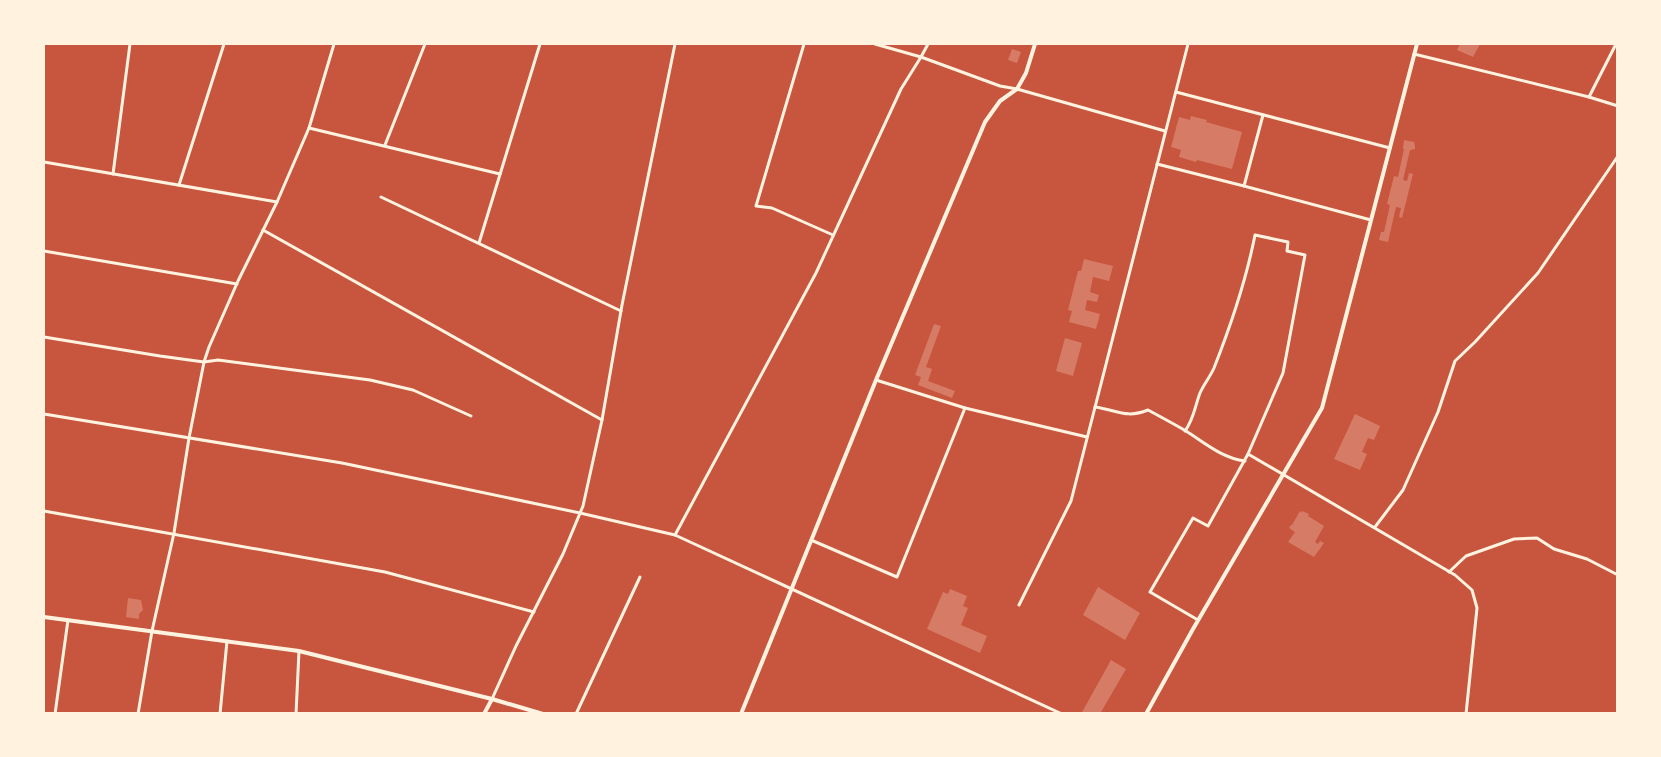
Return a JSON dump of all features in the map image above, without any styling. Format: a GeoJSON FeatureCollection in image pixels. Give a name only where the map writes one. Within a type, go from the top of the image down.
{"type":"FeatureCollection","features":[{"type":"Feature","properties":{"kind":"street"},"geometry":{"type":"LineString","coordinates":[[114,174],[130,44]]}},
{"type":"Feature","properties":{"kind":"street"},"geometry":{"type":"LineString","coordinates":[[179,185],[224,44]]}},
{"type":"Feature","properties":{"kind":"street"},"geometry":{"type":"LineString","coordinates":[[138,714],[152,631],[174,533],[204,362],[237,284],[277,202],[309,128],[334,44]]}},
{"type":"Feature","properties":{"kind":"street"},"geometry":{"type":"LineString","coordinates":[[384,146],[425,44]]}},
{"type":"Feature","properties":{"kind":"street"},"geometry":{"type":"LineString","coordinates":[[479,243],[540,44]]}},
{"type":"Feature","properties":{"kind":"street"},"geometry":{"type":"LineString","coordinates":[[484,714],[563,554],[588,487],[675,44]]}},
{"type":"Feature","properties":{"kind":"street"},"geometry":{"type":"LineString","coordinates":[[804,44],[756,206],[772,208],[833,235]]}},
{"type":"Feature","properties":{"kind":"street"},"geometry":{"type":"LineString","coordinates":[[875,44],[921,57],[1000,86],[1165,130]]}},
{"type":"Feature","properties":{"kind":"street"},"geometry":{"type":"LineString","coordinates":[[675,535],[816,273],[901,89],[928,44]]}},
{"type":"Feature","properties":{"kind":"street"},"geometry":{"type":"LineString","coordinates":[[741,714],[876,380],[985,122],[1000,101],[1017,89],[1026,73],[1035,44]]}},
{"type":"Feature","properties":{"kind":"street"},"geometry":{"type":"LineString","coordinates":[[1019,604],[1071,501],[1188,44]]}},
{"type":"Feature","properties":{"kind":"street"},"geometry":{"type":"LineString","coordinates":[[1146,714],[1322,408],[1417,44]]}},
{"type":"Feature","properties":{"kind":"street"},"geometry":{"type":"LineString","coordinates":[[1588,97],[1616,44]]}},
{"type":"Feature","properties":{"kind":"street"},"geometry":{"type":"LineString","coordinates":[[1414,54],[1617,106]]}},
{"type":"Feature","properties":{"kind":"street"},"geometry":{"type":"LineString","coordinates":[[1176,92],[1390,148]]}},
{"type":"Feature","properties":{"kind":"street"},"geometry":{"type":"LineString","coordinates":[[1244,186],[1263,115]]}},
{"type":"Feature","properties":{"kind":"street"},"geometry":{"type":"LineString","coordinates":[[309,128],[500,174]]}},
{"type":"Feature","properties":{"kind":"street"},"geometry":{"type":"LineString","coordinates":[[1375,527],[1403,490],[1438,412],[1455,361],[1538,273],[1617,156]]}},
{"type":"Feature","properties":{"kind":"street"},"geometry":{"type":"LineString","coordinates":[[44,162],[277,202]]}},
{"type":"Feature","properties":{"kind":"street"},"geometry":{"type":"LineString","coordinates":[[1156,164],[1371,220]]}},
{"type":"Feature","properties":{"kind":"street"},"geometry":{"type":"LineString","coordinates":[[381,197],[621,310]]}},
{"type":"Feature","properties":{"kind":"street"},"geometry":{"type":"LineString","coordinates":[[263,230],[602,420]]}},
{"type":"Feature","properties":{"kind":"street"},"geometry":{"type":"LineString","coordinates":[[1185,431],[1230,328],[1250,263],[1255,236],[1288,242],[1287,251],[1305,255],[1283,373],[1248,454],[1208,526],[1193,518],[1150,592],[1198,620]]}},
{"type":"Feature","properties":{"kind":"street"},"geometry":{"type":"LineString","coordinates":[[44,251],[237,284]]}},
{"type":"Feature","properties":{"kind":"street"},"geometry":{"type":"LineString","coordinates":[[44,337],[204,362],[218,360],[370,380],[413,390],[471,416]]}},
{"type":"Feature","properties":{"kind":"street"},"geometry":{"type":"LineString","coordinates":[[876,380],[965,408],[1087,437]]}},
{"type":"Feature","properties":{"kind":"street"},"geometry":{"type":"LineString","coordinates":[[1095,407],[1127,415],[1148,411],[1185,431],[1218,453],[1233,459],[1245,460]]}},
{"type":"Feature","properties":{"kind":"street"},"geometry":{"type":"LineString","coordinates":[[811,540],[897,577],[965,408]]}},
{"type":"Feature","properties":{"kind":"street"},"geometry":{"type":"LineString","coordinates":[[44,414],[342,462],[675,535],[1062,714]]}},
{"type":"Feature","properties":{"kind":"street"},"geometry":{"type":"LineString","coordinates":[[1248,454],[1455,575],[1472,590],[1477,608],[1466,714]]}},
{"type":"Feature","properties":{"kind":"street"},"geometry":{"type":"LineString","coordinates":[[44,511],[384,572],[534,612]]}},
{"type":"Feature","properties":{"kind":"street"},"geometry":{"type":"LineString","coordinates":[[1449,572],[1466,556],[1514,539],[1537,538],[1554,549],[1587,559],[1617,575]]}},
{"type":"Feature","properties":{"kind":"street"},"geometry":{"type":"LineString","coordinates":[[576,714],[640,577]]}},
{"type":"Feature","properties":{"kind":"street"},"geometry":{"type":"LineString","coordinates":[[44,617],[300,651],[543,714]]}},
{"type":"Feature","properties":{"kind":"street"},"geometry":{"type":"LineString","coordinates":[[55,714],[68,620]]}},
{"type":"Feature","properties":{"kind":"street"},"geometry":{"type":"LineString","coordinates":[[220,714],[227,641]]}},
{"type":"Feature","properties":{"kind":"street"},"geometry":{"type":"LineString","coordinates":[[296,714],[300,651]]}},
{"type":"Feature","properties":{"kind":"building"},"geometry":{"type":"Polygon","coordinates":[[[1460,44],[1480,44],[1473,57],[1457,50],[1460,44]]]}},
{"type":"Feature","properties":{"kind":"building"},"geometry":{"type":"Polygon","coordinates":[[[1012,49],[1021,52],[1017,63],[1008,60],[1012,49]]]}},
{"type":"Feature","properties":{"kind":"building"},"geometry":{"type":"Polygon","coordinates":[[[1191,116],[1242,132],[1232,169],[1179,157],[1181,150],[1171,147],[1179,117],[1190,120],[1191,116]]]}},
{"type":"Feature","properties":{"kind":"building"},"geometry":{"type":"Polygon","coordinates":[[[1404,140],[1414,142],[1415,149],[1410,150],[1403,180],[1407,181],[1409,173],[1413,174],[1402,218],[1399,217],[1401,208],[1396,207],[1388,242],[1379,240],[1381,232],[1384,232],[1390,205],[1387,204],[1394,176],[1398,177],[1404,140]]]}},
{"type":"Feature","properties":{"kind":"building"},"geometry":{"type":"Polygon","coordinates":[[[1084,259],[1113,266],[1109,281],[1093,277],[1090,292],[1099,295],[1097,302],[1087,300],[1085,310],[1100,314],[1096,329],[1069,322],[1072,311],[1068,310],[1078,271],[1081,271],[1084,259]]]}},
{"type":"Feature","properties":{"kind":"building"},"geometry":{"type":"Polygon","coordinates":[[[934,324],[941,326],[926,367],[932,369],[928,381],[955,391],[952,398],[918,385],[921,377],[915,375],[934,324]]]}},
{"type":"Feature","properties":{"kind":"building"},"geometry":{"type":"Polygon","coordinates":[[[1065,338],[1082,343],[1073,376],[1056,371],[1065,338]]]}},
{"type":"Feature","properties":{"kind":"building"},"geometry":{"type":"Polygon","coordinates":[[[1355,414],[1380,426],[1374,440],[1368,438],[1362,452],[1367,454],[1360,470],[1334,459],[1355,414]]]}},
{"type":"Feature","properties":{"kind":"building"},"geometry":{"type":"Polygon","coordinates":[[[1300,511],[1309,514],[1308,516],[1324,526],[1315,542],[1324,543],[1314,557],[1288,542],[1295,532],[1289,528],[1300,511]]]}},
{"type":"Feature","properties":{"kind":"building"},"geometry":{"type":"Polygon","coordinates":[[[1098,587],[1140,613],[1125,640],[1083,615],[1098,587]]]}},
{"type":"Feature","properties":{"kind":"building"},"geometry":{"type":"Polygon","coordinates":[[[950,589],[967,596],[963,606],[968,608],[961,625],[987,636],[980,653],[927,629],[943,592],[948,594],[950,589]]]}},
{"type":"Feature","properties":{"kind":"building"},"geometry":{"type":"Polygon","coordinates":[[[128,598],[141,600],[143,610],[139,614],[139,619],[126,617],[128,598]]]}},
{"type":"Feature","properties":{"kind":"building"},"geometry":{"type":"Polygon","coordinates":[[[1111,660],[1126,669],[1100,714],[1081,714],[1111,660]]]}}]}
